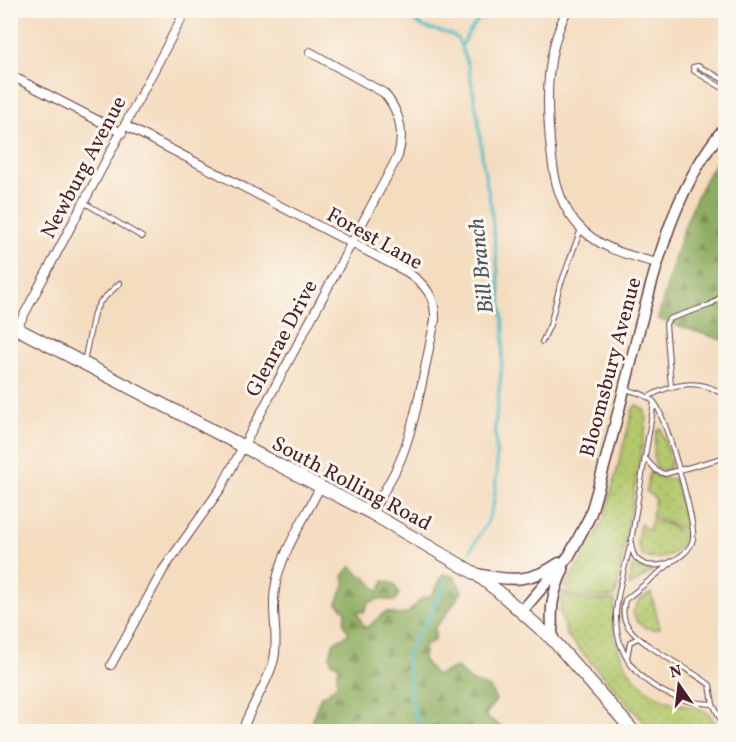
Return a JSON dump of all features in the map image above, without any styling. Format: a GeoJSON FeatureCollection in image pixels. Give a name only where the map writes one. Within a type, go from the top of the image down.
{"type":"FeatureCollection","features":[{"type":"Feature","properties":{"kind":"main road","name":"Bloomsbury Avenue"},"geometry":{"type":"LineString","coordinates":[[522,611],[569,555],[590,516],[668,227],[695,170],[712,142],[726,126]]}},
{"type":"Feature","properties":{"kind":"main road","name":"South Rolling Road"},"geometry":{"type":"LineString","coordinates":[[14,327],[371,513],[476,574],[522,611],[553,640],[634,732]]}},
{"type":"Feature","properties":{"kind":"main road"},"geometry":{"type":"LineString","coordinates":[[476,574],[502,579],[524,579],[548,570],[569,555]]}},
{"type":"Feature","properties":{"kind":"main road"},"geometry":{"type":"LineString","coordinates":[[553,640],[554,591],[569,555]]}},
{"type":"Feature","properties":{"kind":"street","name":"Newburg Avenue"},"geometry":{"type":"LineString","coordinates":[[10,341],[14,327],[124,129],[186,10]]}},
{"type":"Feature","properties":{"kind":"street"},"geometry":{"type":"LineString","coordinates":[[567,10],[557,34],[551,59],[547,102],[557,188],[565,206],[581,228],[605,247],[657,263]]}},
{"type":"Feature","properties":{"kind":"street","name":"Glenrae Drive"},"geometry":{"type":"LineString","coordinates":[[111,666],[163,570],[216,497],[398,156],[402,142],[402,129],[392,102],[384,93],[310,52]]}},
{"type":"Feature","properties":{"kind":"street","name":"Forest Lane"},"geometry":{"type":"LineString","coordinates":[[10,75],[124,129],[419,280],[432,299],[435,320],[405,446],[390,480],[371,513]]}},
{"type":"Feature","properties":{"kind":"street"},"geometry":{"type":"LineString","coordinates":[[242,732],[274,657],[274,590],[278,574],[320,488]]}},
{"type":"Feature","properties":{"kind":"lane"},"geometry":{"type":"LineString","coordinates":[[726,81],[698,66],[693,67],[694,71],[726,90]]}},
{"type":"Feature","properties":{"kind":"lane"},"geometry":{"type":"LineString","coordinates":[[84,202],[142,237]]}},
{"type":"Feature","properties":{"kind":"lane"},"geometry":{"type":"LineString","coordinates":[[542,342],[550,326],[559,289],[581,228]]}},
{"type":"Feature","properties":{"kind":"lane"},"geometry":{"type":"LineString","coordinates":[[84,363],[94,313],[100,302],[120,283]]}},
{"type":"Feature","properties":{"kind":"lane"},"geometry":{"type":"LineString","coordinates":[[671,386],[666,324],[669,319],[710,305],[726,293]]}},
{"type":"Feature","properties":{"kind":"lane"},"geometry":{"type":"LineString","coordinates":[[648,397],[671,386],[681,384],[710,388],[726,398]]}},
{"type":"Feature","properties":{"kind":"lane"},"geometry":{"type":"LineString","coordinates":[[624,388],[648,397],[654,402],[666,425],[692,523],[693,540],[682,555],[625,600],[623,607],[625,622],[638,638],[710,685],[713,704],[726,731]]}},
{"type":"Feature","properties":{"kind":"lane"},"geometry":{"type":"LineString","coordinates":[[654,402],[631,542],[616,614],[617,632],[627,658],[644,678],[663,692],[685,700],[713,704]]}},
{"type":"Feature","properties":{"kind":"lane"},"geometry":{"type":"LineString","coordinates":[[645,458],[657,471],[665,474],[726,457]]}},
{"type":"Feature","properties":{"kind":"lane"},"geometry":{"type":"LineString","coordinates":[[631,542],[633,554],[637,560],[653,564],[672,562]]}},
{"type":"Feature","properties":{"kind":"lane"},"geometry":{"type":"LineString","coordinates":[[627,658],[630,642],[638,638]]}},
{"type":"Feature","properties":{"kind":"green space"},"geometry":{"type":"Polygon","coordinates":[[[725,148],[725,341],[658,319],[676,252],[692,209],[701,188],[725,148]]]}},
{"type":"Feature","properties":{"kind":"green space"},"geometry":{"type":"Polygon","coordinates":[[[636,405],[644,409],[647,419],[616,594],[613,597],[581,597],[570,594],[571,590],[564,587],[585,555],[604,519],[633,409],[636,405]]]}},
{"type":"Feature","properties":{"kind":"green space"},"geometry":{"type":"Polygon","coordinates":[[[661,428],[671,463],[670,468],[663,470],[658,469],[654,458],[657,431],[661,428]]]}},
{"type":"Feature","properties":{"kind":"green space"},"geometry":{"type":"Polygon","coordinates":[[[650,472],[661,478],[675,479],[687,529],[652,517],[655,498],[646,491],[650,472]]]}},
{"type":"Feature","properties":{"kind":"green space"},"geometry":{"type":"Polygon","coordinates":[[[652,520],[666,524],[686,536],[674,552],[662,558],[643,556],[637,544],[640,524],[649,530],[652,520]]]}},
{"type":"Feature","properties":{"kind":"green space"},"geometry":{"type":"Polygon","coordinates":[[[351,566],[379,592],[384,581],[394,584],[399,594],[395,601],[379,599],[368,603],[364,612],[357,612],[364,627],[368,627],[387,612],[399,615],[408,613],[422,598],[430,597],[443,574],[455,577],[462,592],[435,627],[435,639],[425,644],[423,659],[436,676],[456,667],[471,681],[490,688],[496,700],[485,716],[508,731],[315,731],[316,726],[312,719],[321,696],[337,684],[337,672],[340,666],[332,663],[330,655],[334,642],[349,634],[344,623],[346,612],[337,603],[345,583],[343,576],[351,566]]]}},
{"type":"Feature","properties":{"kind":"green space"},"geometry":{"type":"Polygon","coordinates":[[[632,567],[649,569],[651,572],[630,586],[632,567]]]}},
{"type":"Feature","properties":{"kind":"green space"},"geometry":{"type":"Polygon","coordinates":[[[562,591],[568,592],[567,596],[581,600],[615,600],[615,632],[618,647],[632,674],[642,686],[655,695],[670,702],[706,712],[712,718],[718,731],[652,731],[567,635],[560,614],[562,591]]]}},
{"type":"Feature","properties":{"kind":"green space"},"geometry":{"type":"Polygon","coordinates":[[[651,593],[660,628],[656,629],[640,624],[633,612],[639,600],[651,593]]]}},
{"type":"Feature","properties":{"kind":"waterway","name":"Bill Branch"},"geometry":{"type":"LineString","coordinates":[[402,10],[422,26],[458,39],[468,65],[491,206],[504,330],[495,426],[497,471],[494,502],[487,523],[470,551]]}},
{"type":"Feature","properties":{"kind":"waterway"},"geometry":{"type":"LineString","coordinates":[[461,47],[486,10]]}},
{"type":"Feature","properties":{"kind":"waterway","name":"Bill Branch"},"geometry":{"type":"LineString","coordinates":[[426,732],[414,712],[406,661],[412,642],[427,621],[447,581]]}}]}
